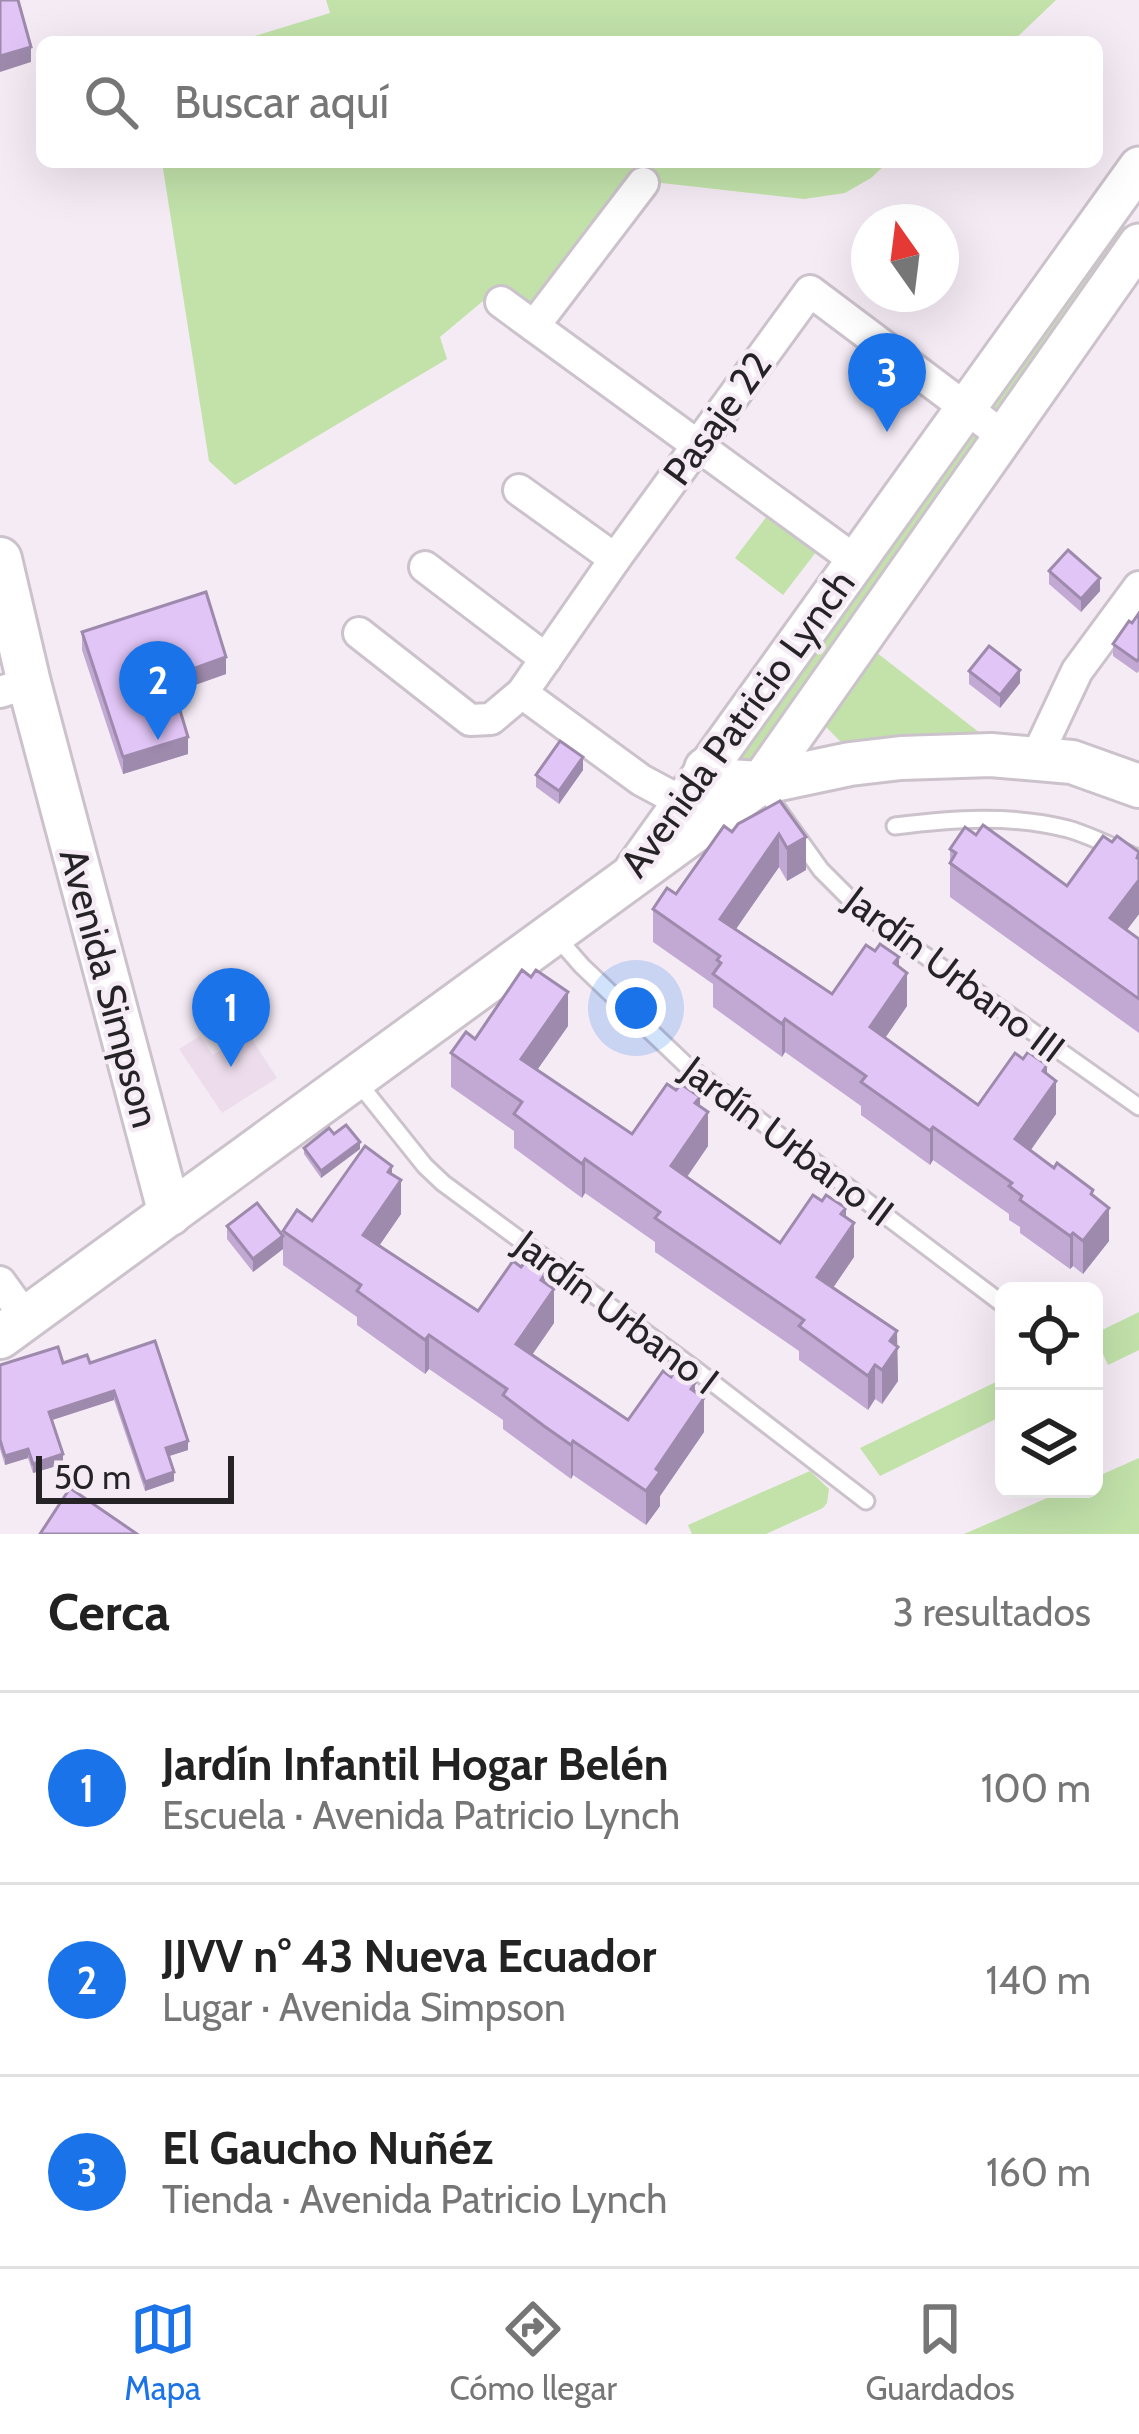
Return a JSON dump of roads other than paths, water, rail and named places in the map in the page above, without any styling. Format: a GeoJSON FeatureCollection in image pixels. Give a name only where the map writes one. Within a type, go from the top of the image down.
{"type":"FeatureCollection","features":[{"type":"Feature","properties":{"kind":"main road","name":"Avenida Simpson"},"geometry":{"type":"LineString","coordinates":[[0,559],[14,687],[170,1214]]}},
{"type":"Feature","properties":{"kind":"main road"},"geometry":{"type":"LineString","coordinates":[[694,786],[760,783],[901,758],[991,755],[1072,762],[1139,785]]}},
{"type":"Feature","properties":{"kind":"main road"},"geometry":{"type":"LineString","coordinates":[[628,880],[760,783]]}},
{"type":"Feature","properties":{"kind":"main road","name":"Avenida Patricio Lynch"},"geometry":{"type":"LineString","coordinates":[[170,1214],[628,880]]}},
{"type":"Feature","properties":{"kind":"main road"},"geometry":{"type":"LineString","coordinates":[[13,1328],[170,1214]]}},
{"type":"Feature","properties":{"kind":"street"},"geometry":{"type":"LineString","coordinates":[[534,326],[643,183]]}},
{"type":"Feature","properties":{"kind":"street","name":"Avenida Patricio Lynch"},"geometry":{"type":"LineString","coordinates":[[628,880],[965,409],[1132,193]]}},
{"type":"Feature","properties":{"kind":"street","name":"Avenida Patricio Lynch"},"geometry":{"type":"LineString","coordinates":[[760,783],[1139,244]]}},
{"type":"Feature","properties":{"kind":"street","name":"Pasaje 22"},"geometry":{"type":"LineString","coordinates":[[359,633],[470,720],[491,719],[522,693],[810,290],[1003,436]]}},
{"type":"Feature","properties":{"kind":"street"},"geometry":{"type":"LineString","coordinates":[[501,302],[856,561]]}},
{"type":"Feature","properties":{"kind":"street"},"geometry":{"type":"LineString","coordinates":[[519,490],[615,559]]}},
{"type":"Feature","properties":{"kind":"street"},"geometry":{"type":"LineString","coordinates":[[425,567],[546,658]]}},
{"type":"Feature","properties":{"kind":"street"},"geometry":{"type":"LineString","coordinates":[[1036,758],[1077,670],[1139,587]]}},
{"type":"Feature","properties":{"kind":"street"},"geometry":{"type":"LineString","coordinates":[[522,693],[641,780],[694,786]]}},
{"type":"Feature","properties":{"kind":"street"},"geometry":{"type":"LineString","coordinates":[[0,1282],[13,1328]]}},
{"type":"Feature","properties":{"kind":"lane","name":"Jardín Urbano III"},"geometry":{"type":"LineString","coordinates":[[760,783],[821,870],[862,911],[1139,1107]]}},
{"type":"Feature","properties":{"kind":"lane"},"geometry":{"type":"LineString","coordinates":[[895,826],[987,818],[1020,821],[1067,829],[1139,859]]}},
{"type":"Feature","properties":{"kind":"lane","name":"Jardín Urbano II"},"geometry":{"type":"LineString","coordinates":[[554,934],[686,1066],[995,1298]]}},
{"type":"Feature","properties":{"kind":"lane","name":"Jardín Urbano I"},"geometry":{"type":"LineString","coordinates":[[354,1077],[443,1183],[866,1502]]}},
{"type":"Feature","properties":{"kind":"place","name":"El Gaucho Nuñéz"},"geometry":{"type":"Point","coordinates":[887,432]}},
{"type":"Feature","properties":{"kind":"place","name":"JJVV n° 43 Nueva Ecuador"},"geometry":{"type":"Point","coordinates":[158,740]}},
{"type":"Feature","properties":{"kind":"place","name":"Jardín Infantil Hogar Belén"},"geometry":{"type":"Point","coordinates":[231,1067]}}]}
